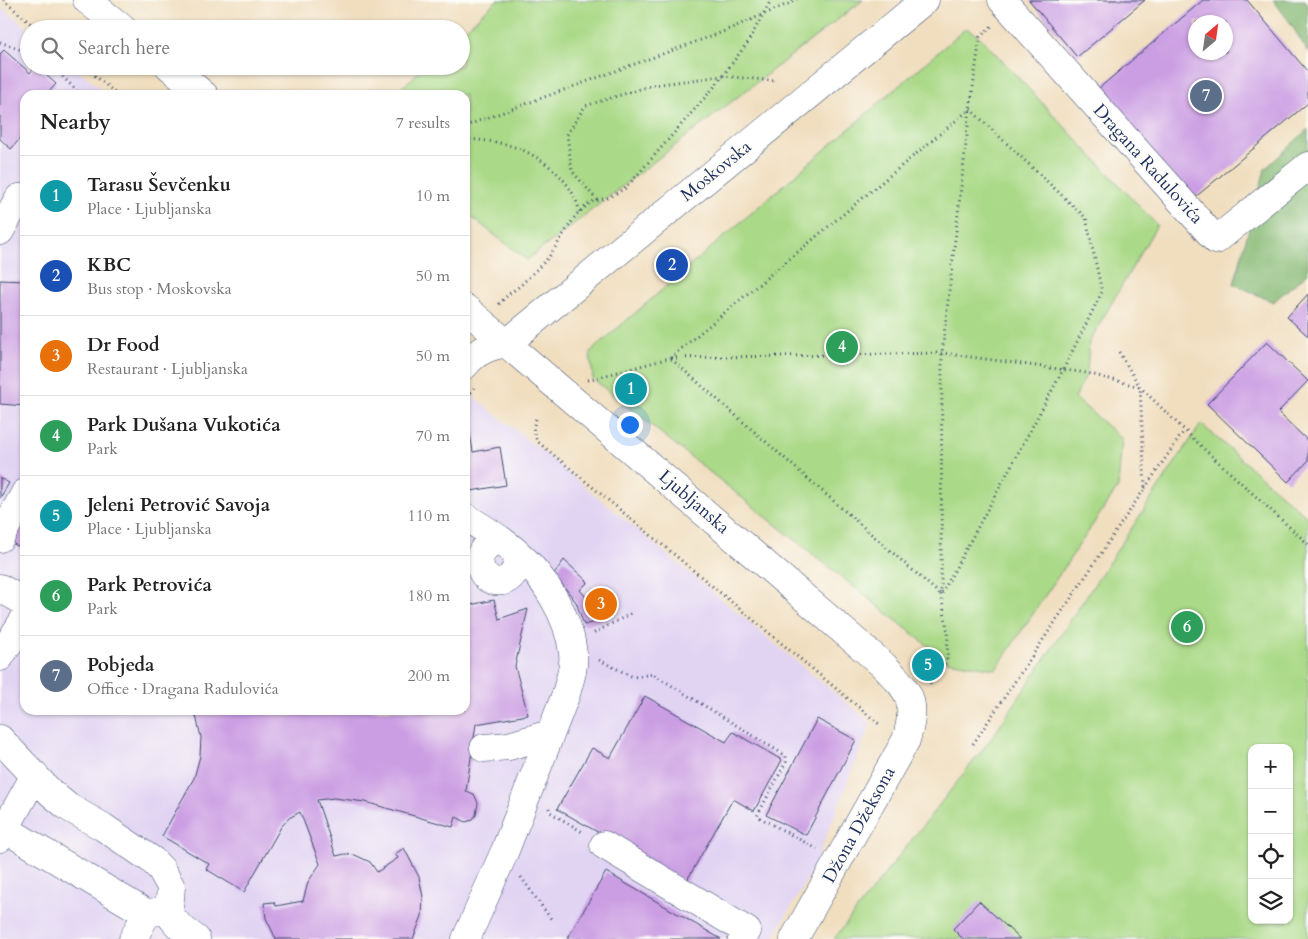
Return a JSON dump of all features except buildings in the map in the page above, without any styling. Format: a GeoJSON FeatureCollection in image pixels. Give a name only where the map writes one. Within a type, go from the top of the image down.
{"type":"FeatureCollection","features":[{"type":"Feature","properties":{"kind":"street"},"geometry":{"type":"LineString","coordinates":[[87,0],[112,20]]}},
{"type":"Feature","properties":{"kind":"street","name":"Moskovska"},"geometry":{"type":"LineString","coordinates":[[470,359],[474,355],[492,346],[507,342],[925,0]]}},
{"type":"Feature","properties":{"kind":"street","name":"Dragana Radulovića"},"geometry":{"type":"LineString","coordinates":[[1006,4],[1216,240],[1308,166]]}},
{"type":"Feature","properties":{"kind":"street"},"geometry":{"type":"LineString","coordinates":[[180,75],[198,90]]}},
{"type":"Feature","properties":{"kind":"street"},"geometry":{"type":"LineString","coordinates":[[0,231],[20,198]]}},
{"type":"Feature","properties":{"kind":"street","name":"Ljubljanska"},"geometry":{"type":"LineString","coordinates":[[470,312],[882,664],[906,691],[913,706]]}},
{"type":"Feature","properties":{"kind":"street"},"geometry":{"type":"LineString","coordinates":[[0,538],[20,502]]}},
{"type":"Feature","properties":{"kind":"street"},"geometry":{"type":"LineString","coordinates":[[466,939],[504,853],[566,694],[574,655],[566,625],[544,583],[509,546],[470,521]]}},
{"type":"Feature","properties":{"kind":"street"},"geometry":{"type":"LineString","coordinates":[[0,588],[20,599]]}},
{"type":"Feature","properties":{"kind":"street"},"geometry":{"type":"LineString","coordinates":[[0,657],[20,626]]}},
{"type":"Feature","properties":{"kind":"street","name":"Džona Džeksona"},"geometry":{"type":"LineString","coordinates":[[794,939],[906,740],[912,722],[913,706]]}},
{"type":"Feature","properties":{"kind":"street"},"geometry":{"type":"LineString","coordinates":[[484,748],[509,746],[550,734]]}},
{"type":"Feature","properties":{"kind":"street"},"geometry":{"type":"LineString","coordinates":[[0,739],[50,793],[68,807],[152,860],[161,869],[171,887],[158,912],[133,939]]}},
{"type":"Feature","properties":{"kind":"street"},"geometry":{"type":"LineString","coordinates":[[35,775],[3,833],[158,912],[196,939]]}},
{"type":"Feature","properties":{"kind":"street"},"geometry":{"type":"LineString","coordinates":[[604,845],[747,931],[742,939]]}},
{"type":"Feature","properties":{"kind":"path"},"geometry":{"type":"LineString","coordinates":[[3,0],[27,20]]}},
{"type":"Feature","properties":{"kind":"path"},"geometry":{"type":"LineString","coordinates":[[499,304],[549,257],[580,212],[591,202],[626,188],[722,76],[748,42],[771,0]]}},
{"type":"Feature","properties":{"kind":"path"},"geometry":{"type":"LineString","coordinates":[[470,124],[711,36],[797,0]]}},
{"type":"Feature","properties":{"kind":"path"},"geometry":{"type":"LineString","coordinates":[[946,661],[948,633],[941,595],[942,353],[980,37],[1006,4]]}},
{"type":"Feature","properties":{"kind":"path"},"geometry":{"type":"LineString","coordinates":[[0,42],[20,50]]}},
{"type":"Feature","properties":{"kind":"path"},"geometry":{"type":"LineString","coordinates":[[61,75],[76,90]]}},
{"type":"Feature","properties":{"kind":"path"},"geometry":{"type":"LineString","coordinates":[[94,75],[112,90]]}},
{"type":"Feature","properties":{"kind":"path"},"geometry":{"type":"LineString","coordinates":[[598,200],[572,170],[568,135],[585,106],[653,85],[722,76],[777,81]]}},
{"type":"Feature","properties":{"kind":"path"},"geometry":{"type":"LineString","coordinates":[[670,358],[970,108]]}},
{"type":"Feature","properties":{"kind":"path"},"geometry":{"type":"LineString","coordinates":[[941,595],[1063,370],[1102,292],[1086,218],[970,108]]}},
{"type":"Feature","properties":{"kind":"path"},"geometry":{"type":"LineString","coordinates":[[470,140],[509,145],[528,153],[550,168],[564,181],[573,193],[580,212]]}},
{"type":"Feature","properties":{"kind":"path"},"geometry":{"type":"LineString","coordinates":[[1119,352],[1140,387],[1308,544]]}},
{"type":"Feature","properties":{"kind":"path"},"geometry":{"type":"LineString","coordinates":[[561,388],[670,358],[942,353],[1087,373],[1140,387]]}},
{"type":"Feature","properties":{"kind":"path"},"geometry":{"type":"LineString","coordinates":[[670,358],[941,595]]}},
{"type":"Feature","properties":{"kind":"path"},"geometry":{"type":"LineString","coordinates":[[1140,387],[1145,488]]}},
{"type":"Feature","properties":{"kind":"path"},"geometry":{"type":"LineString","coordinates":[[536,419],[533,433],[538,442],[879,724]]}},
{"type":"Feature","properties":{"kind":"path"},"geometry":{"type":"LineString","coordinates":[[973,744],[1184,430]]}},
{"type":"Feature","properties":{"kind":"path"},"geometry":{"type":"LineString","coordinates":[[572,645],[632,613]]}},
{"type":"Feature","properties":{"kind":"path"},"geometry":{"type":"LineString","coordinates":[[572,645],[633,677],[653,674],[786,756],[786,762],[757,816],[839,861]]}},
{"type":"Feature","properties":{"kind":"path"},"geometry":{"type":"LineString","coordinates":[[536,772],[550,812],[604,845]]}},
{"type":"Feature","properties":{"kind":"path"},"geometry":{"type":"LineString","coordinates":[[504,853],[551,919]]}},
{"type":"Feature","properties":{"kind":"shaded area"},"geometry":{"type":"Polygon","coordinates":[[[0,6],[20,22],[20,75],[84,75],[102,90],[20,90],[20,715],[470,715],[470,394],[871,723],[815,865],[773,939],[0,939],[0,6]]]}},
{"type":"Feature","properties":{"kind":"green space"},"geometry":{"type":"Polygon","coordinates":[[[497,0],[863,0],[527,260],[470,216],[470,90],[399,90],[415,75],[470,75],[470,25],[497,0]]]}},
{"type":"Feature","properties":{"kind":"green space"},"geometry":{"type":"Polygon","coordinates":[[[1273,0],[1305,0],[1308,4],[1308,52],[1289,21],[1273,0]]]}},
{"type":"Feature","properties":{"kind":"green space"},"geometry":{"type":"Polygon","coordinates":[[[966,28],[980,37],[1157,225],[1089,342],[1087,373],[1075,398],[1122,439],[1118,487],[996,669],[947,661],[593,379],[590,352],[966,28]]]}},
{"type":"Feature","properties":{"kind":"green space"},"geometry":{"type":"Polygon","coordinates":[[[1308,129],[1308,273],[1273,302],[1234,284],[1265,169],[1308,129]]]}},
{"type":"Feature","properties":{"kind":"green space"},"geometry":{"type":"Polygon","coordinates":[[[1201,424],[1308,518],[1308,939],[834,939],[994,735],[1201,424]]]}},
{"type":"Feature","properties":{"kind":"place","name":"Pobjeda"},"geometry":{"type":"Point","coordinates":[1206,96]}},
{"type":"Feature","properties":{"kind":"place","name":"KBC"},"geometry":{"type":"Point","coordinates":[672,265]}},
{"type":"Feature","properties":{"kind":"place","name":"Park Dušana Vukotića"},"geometry":{"type":"Point","coordinates":[842,347]}},
{"type":"Feature","properties":{"kind":"place","name":"Tarasu Ševčenku"},"geometry":{"type":"Point","coordinates":[631,389]}},
{"type":"Feature","properties":{"kind":"place","name":"Dr Food"},"geometry":{"type":"Point","coordinates":[601,604]}},
{"type":"Feature","properties":{"kind":"place","name":"Park Petrovića"},"geometry":{"type":"Point","coordinates":[1187,627]}},
{"type":"Feature","properties":{"kind":"place","name":"Jeleni Petrović Savoja"},"geometry":{"type":"Point","coordinates":[928,665]}}]}
